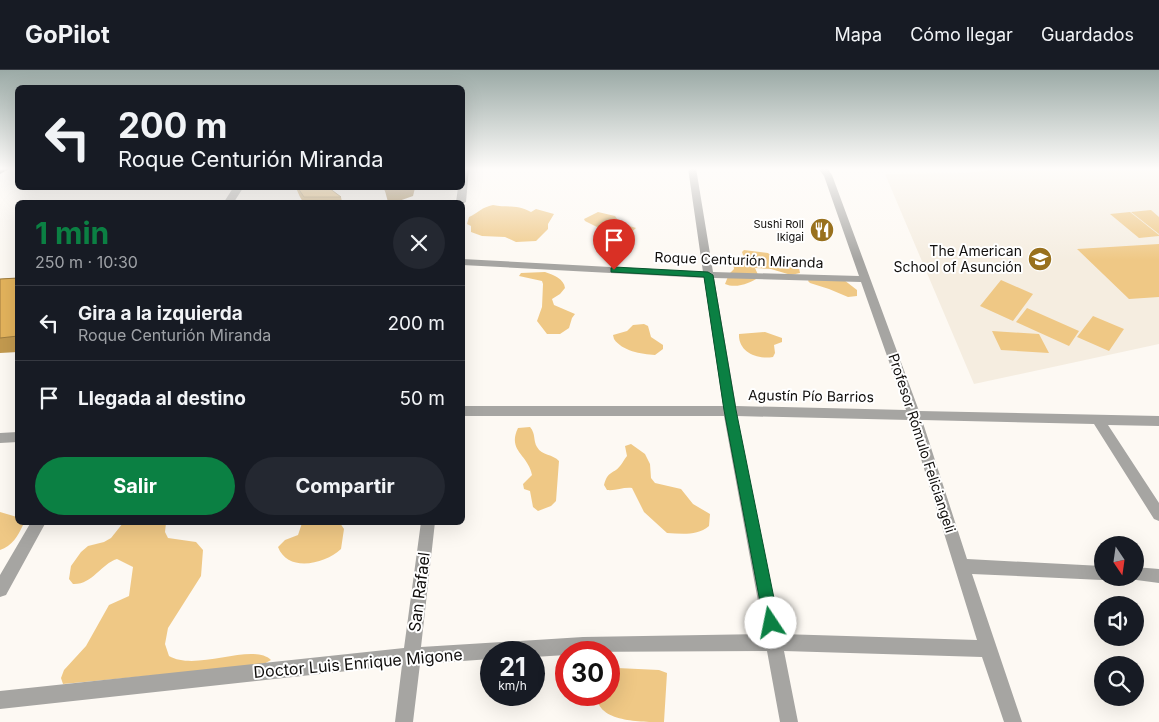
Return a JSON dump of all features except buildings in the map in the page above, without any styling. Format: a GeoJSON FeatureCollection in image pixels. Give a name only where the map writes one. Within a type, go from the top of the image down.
{"type":"FeatureCollection","features":[{"type":"Feature","properties":{"kind":"street"},"geometry":{"type":"LineString","coordinates":[[697,198],[730,410],[789,722]]}},
{"type":"Feature","properties":{"kind":"street","name":"Profesor Rómulo Feliciangeli"},"geometry":{"type":"LineString","coordinates":[[836,198],[914,414],[1013,722]]}},
{"type":"Feature","properties":{"kind":"street","name":"Roque Centurión Miranda"},"geometry":{"type":"LineString","coordinates":[[465,262],[708,275],[865,279]]}},
{"type":"Feature","properties":{"kind":"street","name":"Agustín Pío Barrios"},"geometry":{"type":"LineString","coordinates":[[465,411],[730,410],[1159,421]]}},
{"type":"Feature","properties":{"kind":"street"},"geometry":{"type":"LineString","coordinates":[[1097,419],[1159,515]]}},
{"type":"Feature","properties":{"kind":"street"},"geometry":{"type":"LineString","coordinates":[[0,438],[15,437]]}},
{"type":"Feature","properties":{"kind":"street"},"geometry":{"type":"LineString","coordinates":[[0,590],[37,525]]}},
{"type":"Feature","properties":{"kind":"street","name":"San Rafael"},"geometry":{"type":"LineString","coordinates":[[404,722],[428,525]]}},
{"type":"Feature","properties":{"kind":"street"},"geometry":{"type":"LineString","coordinates":[[962,566],[1094,573]]}},
{"type":"Feature","properties":{"kind":"street"},"geometry":{"type":"LineString","coordinates":[[1144,575],[1159,576]]}},
{"type":"Feature","properties":{"kind":"street","name":"Doctor Luis Enrique Migone"},"geometry":{"type":"LineString","coordinates":[[0,700],[411,656],[584,645],[775,642],[988,649]]}},
{"type":"Feature","properties":{"kind":"shaded area","name":"The American School of Asunción"},"geometry":{"type":"Polygon","coordinates":[[[895,198],[1159,198],[1159,344],[974,384],[895,198]]]}},
{"type":"Feature","properties":{"kind":"shaded area"},"geometry":{"type":"Polygon","coordinates":[[[493,205],[517,207],[531,212],[536,209],[554,214],[548,224],[548,229],[536,241],[516,242],[505,237],[482,236],[471,232],[471,226],[467,224],[469,217],[493,205]]]}},
{"type":"Feature","properties":{"kind":"shaded area"},"geometry":{"type":"Polygon","coordinates":[[[1151,210],[1159,217],[1159,234],[1131,212],[1151,210]]]}},
{"type":"Feature","properties":{"kind":"shaded area"},"geometry":{"type":"Polygon","coordinates":[[[598,212],[615,216],[620,223],[636,228],[624,235],[602,233],[599,228],[584,219],[598,212]]]}},
{"type":"Feature","properties":{"kind":"shaded area"},"geometry":{"type":"Polygon","coordinates":[[[1130,212],[1159,236],[1139,238],[1110,214],[1130,212]]]}},
{"type":"Feature","properties":{"kind":"shaded area"},"geometry":{"type":"Polygon","coordinates":[[[1159,244],[1159,297],[1129,299],[1077,249],[1159,244]]]}},
{"type":"Feature","properties":{"kind":"shaded area"},"geometry":{"type":"Polygon","coordinates":[[[744,250],[768,253],[779,263],[799,268],[800,273],[791,275],[771,269],[755,268],[759,277],[752,281],[738,286],[725,284],[729,274],[734,269],[733,261],[744,258],[742,252],[744,250]]]}},
{"type":"Feature","properties":{"kind":"shaded area"},"geometry":{"type":"Polygon","coordinates":[[[545,272],[552,274],[563,282],[565,288],[552,299],[554,305],[575,314],[569,328],[560,334],[547,334],[537,321],[542,307],[542,281],[519,276],[521,273],[545,272]]]}},
{"type":"Feature","properties":{"kind":"shaded area"},"geometry":{"type":"Polygon","coordinates":[[[810,278],[844,280],[857,290],[857,296],[848,297],[810,283],[808,281],[810,278]]]}},
{"type":"Feature","properties":{"kind":"shaded area"},"geometry":{"type":"Polygon","coordinates":[[[1001,280],[1033,294],[1013,321],[980,306],[1001,280]]]}},
{"type":"Feature","properties":{"kind":"shaded area"},"geometry":{"type":"Polygon","coordinates":[[[1027,308],[1079,331],[1069,346],[1016,322],[1027,308]]]}},
{"type":"Feature","properties":{"kind":"shaded area"},"geometry":{"type":"Polygon","coordinates":[[[1093,316],[1124,329],[1109,351],[1077,337],[1093,316]]]}},
{"type":"Feature","properties":{"kind":"shaded area"},"geometry":{"type":"Polygon","coordinates":[[[644,324],[648,326],[651,337],[663,345],[663,349],[655,355],[638,353],[627,349],[614,339],[613,335],[627,331],[633,325],[644,324]]]}},
{"type":"Feature","properties":{"kind":"shaded area"},"geometry":{"type":"Polygon","coordinates":[[[992,331],[1039,334],[1049,353],[1001,350],[992,331]]]}},
{"type":"Feature","properties":{"kind":"shaded area"},"geometry":{"type":"Polygon","coordinates":[[[765,332],[782,338],[782,342],[774,345],[775,353],[773,357],[755,356],[742,346],[739,334],[765,332]]]}},
{"type":"Feature","properties":{"kind":"shaded area"},"geometry":{"type":"Polygon","coordinates":[[[530,427],[539,450],[559,461],[556,501],[551,506],[538,511],[533,507],[530,491],[524,489],[523,484],[532,475],[527,462],[519,452],[515,442],[518,428],[530,427]]]}},
{"type":"Feature","properties":{"kind":"shaded area"},"geometry":{"type":"Polygon","coordinates":[[[631,444],[645,454],[650,464],[651,478],[655,483],[681,489],[693,504],[710,514],[709,526],[694,533],[667,533],[644,512],[632,488],[607,490],[604,485],[607,477],[622,464],[627,456],[625,446],[631,444]]]}},
{"type":"Feature","properties":{"kind":"shaded area"},"geometry":{"type":"Polygon","coordinates":[[[0,512],[15,516],[15,525],[23,525],[14,540],[0,550],[0,512]]]}},
{"type":"Feature","properties":{"kind":"shaded area"},"geometry":{"type":"Polygon","coordinates":[[[121,525],[166,525],[165,532],[168,538],[196,542],[203,550],[201,576],[168,628],[165,644],[169,656],[181,660],[194,661],[251,654],[262,655],[271,660],[262,665],[63,684],[61,678],[64,670],[86,646],[109,605],[129,596],[133,567],[117,559],[86,581],[73,584],[69,579],[71,566],[81,552],[88,546],[111,538],[121,525]]]}},
{"type":"Feature","properties":{"kind":"shaded area"},"geometry":{"type":"Polygon","coordinates":[[[301,525],[341,525],[344,529],[341,549],[326,559],[317,562],[298,563],[283,555],[278,547],[285,540],[298,535],[301,525]]]}},
{"type":"Feature","properties":{"kind":"shaded area"},"geometry":{"type":"Polygon","coordinates":[[[620,668],[659,670],[667,673],[664,722],[632,721],[604,711],[600,706],[620,706],[620,668]]]}},
{"type":"Feature","properties":{"kind":"place","name":"Sushi Roll Ikigai"},"geometry":{"type":"Point","coordinates":[822,230]}},
{"type":"Feature","properties":{"kind":"place","name":"The American School of Asunción"},"geometry":{"type":"Point","coordinates":[1040,259]}},
{"type":"Feature","properties":{"kind":"route"},"geometry":{"type":"LineString","coordinates":[[614,270],[708,275],[730,410],[771,623]]}}]}
